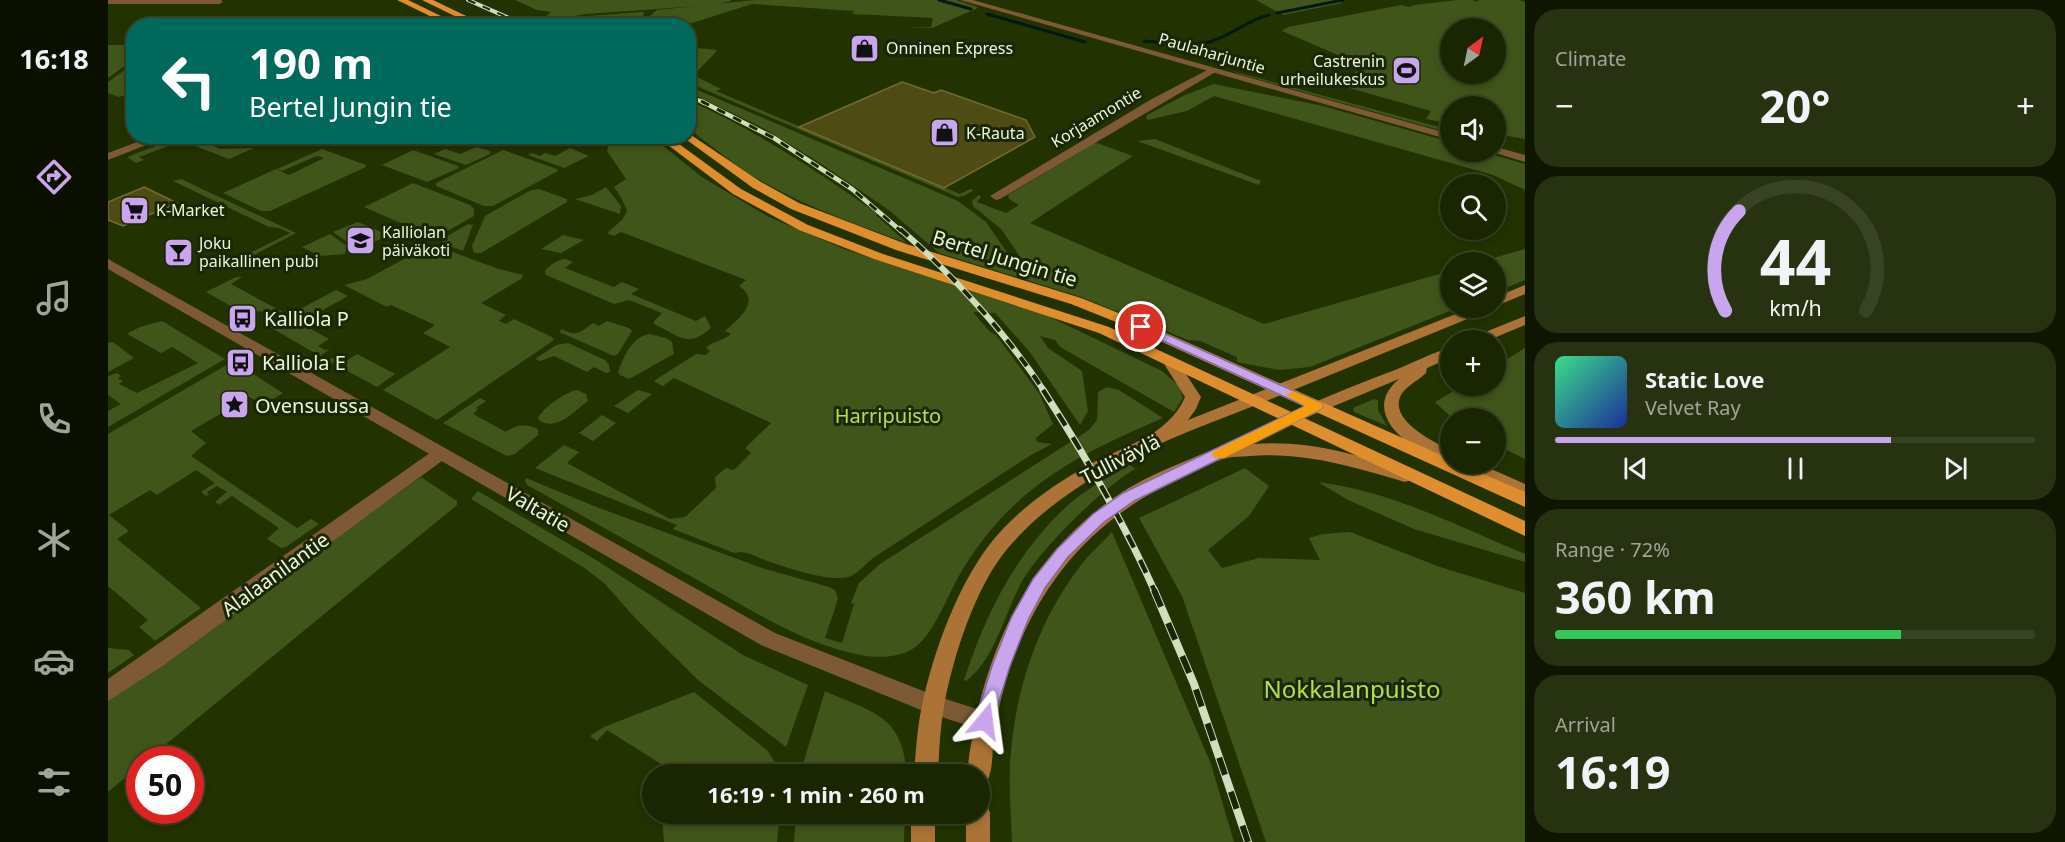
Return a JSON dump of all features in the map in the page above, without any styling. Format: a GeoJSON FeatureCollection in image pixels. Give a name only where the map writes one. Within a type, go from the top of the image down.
{"type":"FeatureCollection","features":[{"type":"Feature","properties":{"kind":"highway"},"geometry":{"type":"LineString","coordinates":[[401,0],[440,18]]}},
{"type":"Feature","properties":{"kind":"highway"},"geometry":{"type":"LineString","coordinates":[[426,0],[465,18]]}},
{"type":"Feature","properties":{"kind":"highway","name":"Bertel Jungin tie"},"geometry":{"type":"LineString","coordinates":[[696,142],[757,185],[805,210],[901,247],[1076,301],[1141,327],[1525,500]]}},
{"type":"Feature","properties":{"kind":"highway","name":"Bertel Jungin tie"},"geometry":{"type":"LineString","coordinates":[[671,144],[707,173],[744,197],[787,220],[889,260],[1095,327],[1525,529]]}},
{"type":"Feature","properties":{"kind":"main road"},"geometry":{"type":"LineString","coordinates":[[1506,298],[1525,290]]}},
{"type":"Feature","properties":{"kind":"main road","name":"Tulliväylä"},"geometry":{"type":"LineString","coordinates":[[927,764],[934,705],[954,635],[981,575],[1000,545],[1056,492],[1087,474],[1163,437],[1457,318]]}},
{"type":"Feature","properties":{"kind":"main road"},"geometry":{"type":"LineString","coordinates":[[1502,330],[1525,320]]}},
{"type":"Feature","properties":{"kind":"main road","name":"Tulliväylä"},"geometry":{"type":"LineString","coordinates":[[979,764],[980,741],[985,721],[1001,666],[1020,618],[1039,584],[1062,553],[1099,518],[1128,497],[1289,419],[1440,357]]}},
{"type":"Feature","properties":{"kind":"main road"},"geometry":{"type":"LineString","coordinates":[[1432,361],[1393,394],[1392,411],[1393,417],[1411,435],[1440,451]]}},
{"type":"Feature","properties":{"kind":"main road"},"geometry":{"type":"LineString","coordinates":[[1163,437],[1188,409],[1193,397],[1171,362]]}},
{"type":"Feature","properties":{"kind":"main road"},"geometry":{"type":"LineString","coordinates":[[1221,453],[1278,449],[1315,452],[1357,460],[1427,483]]}},
{"type":"Feature","properties":{"kind":"main road"},"geometry":{"type":"LineString","coordinates":[[1487,474],[1525,491]]}},
{"type":"Feature","properties":{"kind":"main road"},"geometry":{"type":"LineString","coordinates":[[923,824],[923,842]]}},
{"type":"Feature","properties":{"kind":"main road"},"geometry":{"type":"LineString","coordinates":[[978,824],[978,842]]}},
{"type":"Feature","properties":{"kind":"street","name":"Paulaharjuntie"},"geometry":{"type":"LineString","coordinates":[[964,0],[1440,134]]}},
{"type":"Feature","properties":{"kind":"street"},"geometry":{"type":"LineString","coordinates":[[108,2],[219,2]]}},
{"type":"Feature","properties":{"kind":"street","name":"Korjaamontie"},"geometry":{"type":"LineString","coordinates":[[996,196],[1154,102],[1214,70]]}},
{"type":"Feature","properties":{"kind":"street"},"geometry":{"type":"LineString","coordinates":[[108,157],[143,144]]}},
{"type":"Feature","properties":{"kind":"street"},"geometry":{"type":"LineString","coordinates":[[1506,153],[1525,159]]}},
{"type":"Feature","properties":{"kind":"street","name":"Valtatie"},"geometry":{"type":"LineString","coordinates":[[108,263],[768,639],[934,705],[985,721]]}},
{"type":"Feature","properties":{"kind":"street","name":"Alalaanilantie"},"geometry":{"type":"LineString","coordinates":[[108,691],[134,676],[440,454]]}},
{"type":"Feature","properties":{"kind":"green space"},"geometry":{"type":"Polygon","coordinates":[[[515,0],[731,0],[713,5],[586,14],[565,18],[544,18],[551,12],[537,10],[515,0]]]}},
{"type":"Feature","properties":{"kind":"green space"},"geometry":{"type":"Polygon","coordinates":[[[755,0],[956,0],[978,8],[932,28],[906,27],[931,27],[933,18],[853,14],[854,11],[752,4],[696,22],[696,18],[647,18],[657,10],[755,0]]]}},
{"type":"Feature","properties":{"kind":"green space"},"geometry":{"type":"Polygon","coordinates":[[[1256,0],[1337,0],[1342,3],[1283,15],[1256,0]]]}},
{"type":"Feature","properties":{"kind":"green space","name":"Castrenin urheilukeskus"},"geometry":{"type":"Polygon","coordinates":[[[1458,0],[1475,2],[1479,0],[1519,0],[1525,2],[1525,139],[1506,136],[1506,96],[1440,96],[1440,122],[1426,119],[1431,111],[1342,86],[1366,78],[1354,72],[1368,68],[1282,31],[1288,27],[1401,5],[1409,7],[1458,0]]]}},
{"type":"Feature","properties":{"kind":"green space"},"geometry":{"type":"Polygon","coordinates":[[[645,13],[640,18],[574,18],[645,13]]]}},
{"type":"Feature","properties":{"kind":"green space"},"geometry":{"type":"Polygon","coordinates":[[[108,45],[126,45],[126,65],[108,78],[108,45]]]}},
{"type":"Feature","properties":{"kind":"green space"},"geometry":{"type":"Polygon","coordinates":[[[696,48],[717,50],[696,75],[696,48]]]}},
{"type":"Feature","properties":{"kind":"green space"},"geometry":{"type":"Polygon","coordinates":[[[126,69],[126,95],[119,97],[108,93],[108,82],[126,69]]]}},
{"type":"Feature","properties":{"kind":"green space"},"geometry":{"type":"Polygon","coordinates":[[[1232,71],[1440,127],[1440,130],[1232,71]]]}},
{"type":"Feature","properties":{"kind":"green space"},"geometry":{"type":"Polygon","coordinates":[[[696,76],[721,89],[716,91],[960,194],[970,189],[974,190],[958,197],[696,86],[696,76]]]}},
{"type":"Feature","properties":{"kind":"green space"},"geometry":{"type":"Polygon","coordinates":[[[1214,84],[1323,106],[1440,139],[1440,160],[1214,96],[1187,111],[1146,119],[1147,115],[1185,95],[1214,84]]]}},
{"type":"Feature","properties":{"kind":"green space"},"geometry":{"type":"Polygon","coordinates":[[[696,89],[958,201],[986,222],[1009,255],[1019,255],[1001,229],[973,206],[972,201],[979,195],[981,197],[977,202],[1006,213],[1019,205],[1009,199],[1008,195],[1097,143],[1133,156],[1030,223],[1264,324],[1440,274],[1440,315],[1310,367],[1279,370],[1237,362],[1237,357],[1200,341],[1188,340],[1081,297],[939,253],[890,211],[820,163],[763,128],[696,95],[696,89]]]}},
{"type":"Feature","properties":{"kind":"green space"},"geometry":{"type":"Polygon","coordinates":[[[696,104],[762,138],[809,167],[878,214],[876,215],[907,243],[852,223],[780,191],[725,157],[696,134],[696,104]]]}},
{"type":"Feature","properties":{"kind":"green space"},"geometry":{"type":"Polygon","coordinates":[[[1155,139],[1261,181],[1259,185],[1137,141],[1155,139]]]}},
{"type":"Feature","properties":{"kind":"green space"},"geometry":{"type":"Polygon","coordinates":[[[161,144],[174,144],[139,157],[144,160],[136,163],[127,157],[161,144]]]}},
{"type":"Feature","properties":{"kind":"green space"},"geometry":{"type":"Polygon","coordinates":[[[190,144],[209,144],[220,149],[254,148],[229,159],[190,144]]]}},
{"type":"Feature","properties":{"kind":"green space","name":"Harripuisto"},"geometry":{"type":"Polygon","coordinates":[[[609,144],[661,144],[702,177],[767,216],[844,249],[1048,316],[1162,371],[1179,386],[1183,398],[1174,412],[1060,347],[1055,340],[1040,336],[1048,348],[1082,371],[1088,411],[1080,425],[1029,351],[995,313],[973,312],[990,332],[996,335],[1039,393],[1053,424],[1036,438],[1037,442],[1052,444],[1031,455],[873,558],[851,576],[843,578],[808,574],[746,553],[734,553],[673,529],[677,525],[535,468],[564,445],[579,452],[567,463],[670,519],[685,517],[716,488],[715,477],[726,468],[734,470],[751,453],[745,448],[771,423],[674,378],[663,386],[655,382],[696,354],[706,355],[710,351],[706,348],[709,345],[731,334],[725,331],[741,316],[748,304],[746,292],[739,286],[746,280],[621,232],[614,236],[607,233],[622,220],[627,211],[614,187],[626,179],[607,151],[609,144]]]}},
{"type":"Feature","properties":{"kind":"green space"},"geometry":{"type":"Polygon","coordinates":[[[476,147],[490,151],[490,154],[466,165],[434,154],[445,149],[460,154],[476,147]]]}},
{"type":"Feature","properties":{"kind":"green space"},"geometry":{"type":"Polygon","coordinates":[[[570,148],[589,156],[564,168],[528,155],[532,153],[540,156],[545,153],[555,156],[570,148]]]}},
{"type":"Feature","properties":{"kind":"green space"},"geometry":{"type":"Polygon","coordinates":[[[322,149],[366,165],[366,167],[270,211],[261,211],[223,193],[276,169],[289,175],[324,158],[317,156],[282,171],[277,169],[322,149]]]}},
{"type":"Feature","properties":{"kind":"green space"},"geometry":{"type":"Polygon","coordinates":[[[413,150],[459,168],[427,182],[382,165],[413,150]]]}},
{"type":"Feature","properties":{"kind":"green space"},"geometry":{"type":"Polygon","coordinates":[[[503,150],[558,171],[493,206],[484,206],[436,186],[436,183],[503,150]]]}},
{"type":"Feature","properties":{"kind":"green space"},"geometry":{"type":"Polygon","coordinates":[[[1506,159],[1525,164],[1525,190],[1506,181],[1506,174],[1489,174],[1447,162],[1506,162],[1506,159]]]}},
{"type":"Feature","properties":{"kind":"green space"},"geometry":{"type":"Polygon","coordinates":[[[181,179],[296,233],[252,256],[242,257],[290,233],[269,227],[173,181],[181,179]]]}},
{"type":"Feature","properties":{"kind":"green space"},"geometry":{"type":"Polygon","coordinates":[[[413,183],[470,205],[474,209],[474,216],[444,233],[436,230],[413,236],[400,233],[410,227],[364,207],[413,183]]]}},
{"type":"Feature","properties":{"kind":"green space"},"geometry":{"type":"Polygon","coordinates":[[[606,187],[621,206],[620,214],[575,199],[592,195],[606,187]]]}},
{"type":"Feature","properties":{"kind":"green space"},"geometry":{"type":"Polygon","coordinates":[[[539,189],[567,199],[567,202],[481,253],[474,253],[472,246],[485,216],[531,190],[539,189]]]}},
{"type":"Feature","properties":{"kind":"green space"},"geometry":{"type":"Polygon","coordinates":[[[358,222],[388,235],[349,253],[351,245],[333,232],[358,222]]]}},
{"type":"Feature","properties":{"kind":"green space"},"geometry":{"type":"Polygon","coordinates":[[[468,224],[473,225],[463,251],[442,243],[444,238],[468,224]]]}},
{"type":"Feature","properties":{"kind":"green space"},"geometry":{"type":"Polygon","coordinates":[[[330,234],[347,246],[345,254],[320,256],[302,247],[330,234]]]}},
{"type":"Feature","properties":{"kind":"green space"},"geometry":{"type":"Polygon","coordinates":[[[563,235],[584,240],[561,253],[541,249],[563,235]]]}},
{"type":"Feature","properties":{"kind":"green space"},"geometry":{"type":"Polygon","coordinates":[[[428,246],[436,246],[499,269],[523,275],[521,279],[481,303],[506,315],[499,321],[506,324],[514,319],[554,340],[437,420],[383,390],[450,347],[423,333],[435,325],[391,305],[387,307],[344,285],[367,279],[428,246]]]}},
{"type":"Feature","properties":{"kind":"green space"},"geometry":{"type":"Polygon","coordinates":[[[1525,249],[1525,280],[1506,288],[1506,254],[1525,249]]]}},
{"type":"Feature","properties":{"kind":"green space"},"geometry":{"type":"Polygon","coordinates":[[[566,259],[573,262],[565,268],[614,287],[622,282],[639,289],[631,294],[696,321],[705,316],[711,328],[696,338],[683,338],[654,324],[662,313],[629,300],[614,304],[546,275],[545,271],[552,265],[566,259]]]}},
{"type":"Feature","properties":{"kind":"green space"},"geometry":{"type":"Polygon","coordinates":[[[236,277],[242,277],[231,284],[283,312],[270,317],[260,311],[245,314],[206,292],[236,277]]]}},
{"type":"Feature","properties":{"kind":"green space"},"geometry":{"type":"Polygon","coordinates":[[[336,290],[348,296],[300,323],[329,339],[318,346],[325,350],[330,349],[320,356],[268,326],[336,290]]]}},
{"type":"Feature","properties":{"kind":"green space"},"geometry":{"type":"Polygon","coordinates":[[[162,321],[225,359],[108,427],[108,411],[121,404],[108,395],[108,376],[117,373],[121,376],[118,378],[123,381],[119,384],[137,393],[198,363],[172,347],[161,353],[127,334],[162,321]]]}},
{"type":"Feature","properties":{"kind":"green space"},"geometry":{"type":"Polygon","coordinates":[[[607,321],[632,331],[618,354],[614,356],[559,332],[562,329],[578,333],[593,323],[599,326],[607,321]]]}},
{"type":"Feature","properties":{"kind":"green space"},"geometry":{"type":"Polygon","coordinates":[[[649,334],[666,338],[672,342],[674,354],[629,379],[620,375],[618,372],[629,348],[638,339],[649,334]]]}},
{"type":"Feature","properties":{"kind":"green space"},"geometry":{"type":"Polygon","coordinates":[[[113,342],[134,358],[108,372],[108,343],[113,342]]]}},
{"type":"Feature","properties":{"kind":"green space"},"geometry":{"type":"Polygon","coordinates":[[[568,343],[605,360],[610,372],[606,373],[594,367],[587,372],[554,356],[540,361],[535,359],[556,345],[568,343]]]}},
{"type":"Feature","properties":{"kind":"green space"},"geometry":{"type":"Polygon","coordinates":[[[1525,348],[1525,459],[1506,450],[1506,408],[1441,408],[1435,402],[1445,396],[1506,396],[1506,360],[1525,348]]]}},
{"type":"Feature","properties":{"kind":"green space"},"geometry":{"type":"Polygon","coordinates":[[[357,354],[395,374],[377,387],[327,360],[337,356],[346,361],[357,354]]]}},
{"type":"Feature","properties":{"kind":"green space"},"geometry":{"type":"Polygon","coordinates":[[[230,363],[242,367],[283,393],[263,405],[249,397],[191,431],[206,443],[191,456],[297,528],[311,519],[319,524],[286,547],[281,548],[267,539],[279,528],[232,496],[219,505],[215,502],[227,492],[217,486],[207,492],[209,494],[206,496],[201,492],[215,483],[196,470],[157,495],[150,490],[109,515],[129,531],[117,539],[201,608],[155,641],[139,627],[148,620],[108,586],[108,434],[230,363]]]}},
{"type":"Feature","properties":{"kind":"green space"},"geometry":{"type":"Polygon","coordinates":[[[1107,387],[1119,390],[1163,418],[1076,460],[1027,494],[1005,514],[964,567],[929,633],[914,648],[891,656],[866,656],[844,651],[780,626],[527,485],[525,481],[526,478],[594,506],[762,568],[835,590],[838,599],[825,638],[842,643],[854,604],[851,603],[859,583],[880,564],[1089,430],[1097,420],[1098,392],[1107,387]]]}},
{"type":"Feature","properties":{"kind":"green space"},"geometry":{"type":"Polygon","coordinates":[[[577,390],[586,394],[588,401],[559,422],[553,424],[540,421],[538,418],[550,405],[577,390]]]}},
{"type":"Feature","properties":{"kind":"green space"},"geometry":{"type":"Polygon","coordinates":[[[638,390],[652,394],[628,413],[614,406],[638,390]]]}},
{"type":"Feature","properties":{"kind":"green space"},"geometry":{"type":"Polygon","coordinates":[[[480,398],[486,401],[476,408],[478,409],[473,414],[506,432],[514,427],[525,425],[538,429],[538,435],[515,454],[507,456],[443,423],[480,398]]]}},
{"type":"Feature","properties":{"kind":"green space"},"geometry":{"type":"Polygon","coordinates":[[[1374,399],[1378,400],[1378,410],[1387,426],[1354,412],[1353,408],[1374,399]]]}},
{"type":"Feature","properties":{"kind":"green space"},"geometry":{"type":"Polygon","coordinates":[[[602,415],[616,423],[593,441],[579,433],[602,415]]]}},
{"type":"Feature","properties":{"kind":"green space"},"geometry":{"type":"Polygon","coordinates":[[[1130,465],[1135,469],[1090,504],[1059,534],[1033,565],[1017,591],[993,647],[976,672],[966,681],[964,680],[993,608],[1005,585],[1033,543],[1075,499],[1130,465]]]}},
{"type":"Feature","properties":{"kind":"green space","name":"Nokkalanpuisto"},"geometry":{"type":"Polygon","coordinates":[[[1245,468],[1269,486],[1249,516],[1208,550],[1222,568],[1259,558],[1320,560],[1309,538],[1323,534],[1350,532],[1440,567],[1525,593],[1525,842],[1266,842],[1182,596],[1139,518],[1245,468]]]}},
{"type":"Feature","properties":{"kind":"green space"},"geometry":{"type":"Polygon","coordinates":[[[421,477],[457,501],[457,505],[164,746],[126,746],[126,777],[108,792],[108,700],[421,477]]]}},
{"type":"Feature","properties":{"kind":"green space"},"geometry":{"type":"Polygon","coordinates":[[[1318,482],[1371,493],[1423,511],[1525,554],[1525,562],[1414,529],[1348,500],[1318,482]]]}},
{"type":"Feature","properties":{"kind":"green space"},"geometry":{"type":"Polygon","coordinates":[[[478,491],[593,558],[743,655],[808,685],[786,747],[698,680],[636,619],[605,584],[586,569],[471,499],[478,491]]]}},
{"type":"Feature","properties":{"kind":"green space"},"geometry":{"type":"Polygon","coordinates":[[[1112,532],[1211,764],[1234,842],[1012,842],[1011,751],[1025,677],[1042,629],[1066,585],[1112,532]]]}},
{"type":"Feature","properties":{"kind":"green space"},"geometry":{"type":"Polygon","coordinates":[[[108,648],[129,650],[134,655],[108,673],[108,648]]]}},
{"type":"Feature","properties":{"kind":"green space"},"geometry":{"type":"Polygon","coordinates":[[[825,691],[871,711],[892,727],[899,739],[906,764],[803,764],[825,691]]]}},
{"type":"Feature","properties":{"kind":"green space"},"geometry":{"type":"Polygon","coordinates":[[[694,692],[768,751],[776,764],[661,764],[607,730],[597,741],[590,736],[604,727],[694,692]]]}},
{"type":"Feature","properties":{"kind":"green space"},"geometry":{"type":"Polygon","coordinates":[[[663,824],[779,824],[777,842],[664,842],[663,824]]]}},
{"type":"Feature","properties":{"kind":"green space"},"geometry":{"type":"Polygon","coordinates":[[[795,824],[905,824],[904,842],[794,842],[795,824]]]}},
{"type":"Feature","properties":{"kind":"building","name":"K-Rauta"},"geometry":{"type":"Polygon","coordinates":[[[902,82],[934,93],[941,90],[1026,120],[1035,137],[944,188],[799,127],[902,82]]]}},
{"type":"Feature","properties":{"kind":"building","name":"K-Market"},"geometry":{"type":"Polygon","coordinates":[[[144,187],[177,203],[123,226],[108,220],[108,202],[144,187]]]}},
{"type":"Feature","properties":{"kind":"waterway"},"geometry":{"type":"LineString","coordinates":[[939,0],[971,9]]}},
{"type":"Feature","properties":{"kind":"waterway"},"geometry":{"type":"LineString","coordinates":[[1277,13],[1343,0]]}},
{"type":"Feature","properties":{"kind":"waterway"},"geometry":{"type":"LineString","coordinates":[[987,14],[1085,42]]}},
{"type":"Feature","properties":{"kind":"waterway"},"geometry":{"type":"LineString","coordinates":[[1144,41],[1205,43],[1269,15]]}},
{"type":"Feature","properties":{"kind":"railway"},"geometry":{"type":"LineString","coordinates":[[468,0],[509,18]]}},
{"type":"Feature","properties":{"kind":"railway"},"geometry":{"type":"LineString","coordinates":[[696,99],[704,103]]}},
{"type":"Feature","properties":{"kind":"railway"},"geometry":{"type":"LineString","coordinates":[[701,101],[774,138],[852,189],[901,231]]}},
{"type":"Feature","properties":{"kind":"railway"},"geometry":{"type":"LineString","coordinates":[[900,229],[939,265],[996,326],[1044,391]]}},
{"type":"Feature","properties":{"kind":"railway"},"geometry":{"type":"LineString","coordinates":[[1043,390],[1103,489],[1155,592]]}},
{"type":"Feature","properties":{"kind":"railway"},"geometry":{"type":"LineString","coordinates":[[1154,590],[1194,684],[1248,842]]}},
{"type":"Feature","properties":{"kind":"slow traffic"},"geometry":{"type":"LineString","coordinates":[[1219,454],[1317,406],[1293,395]]}},
{"type":"Feature","properties":{"kind":"place","name":"Onninen Express"},"geometry":{"type":"Point","coordinates":[865,48]}},
{"type":"Feature","properties":{"kind":"place","name":"Castrenin urheilukeskus"},"geometry":{"type":"Point","coordinates":[1406,70]}},
{"type":"Feature","properties":{"kind":"place","name":"K-Rauta"},"geometry":{"type":"Point","coordinates":[945,133]}},
{"type":"Feature","properties":{"kind":"place","name":"K-Market"},"geometry":{"type":"Point","coordinates":[135,210]}},
{"type":"Feature","properties":{"kind":"place","name":"Kalliolan päiväkoti"},"geometry":{"type":"Point","coordinates":[361,241]}},
{"type":"Feature","properties":{"kind":"place","name":"Joku paikallinen pubi"},"geometry":{"type":"Point","coordinates":[178,252]}},
{"type":"Feature","properties":{"kind":"place","name":"Kalliola P"},"geometry":{"type":"Point","coordinates":[243,318]}},
{"type":"Feature","properties":{"kind":"place","name":"Kalliola E"},"geometry":{"type":"Point","coordinates":[241,362]}},
{"type":"Feature","properties":{"kind":"place","name":"Ovensuussa"},"geometry":{"type":"Point","coordinates":[234,405]}},
{"type":"Feature","properties":{"kind":"route"},"geometry":{"type":"LineString","coordinates":[[985,721],[1001,666],[1020,618],[1039,584],[1062,553],[1099,518],[1128,497],[1317,406],[1141,327]]}}]}
